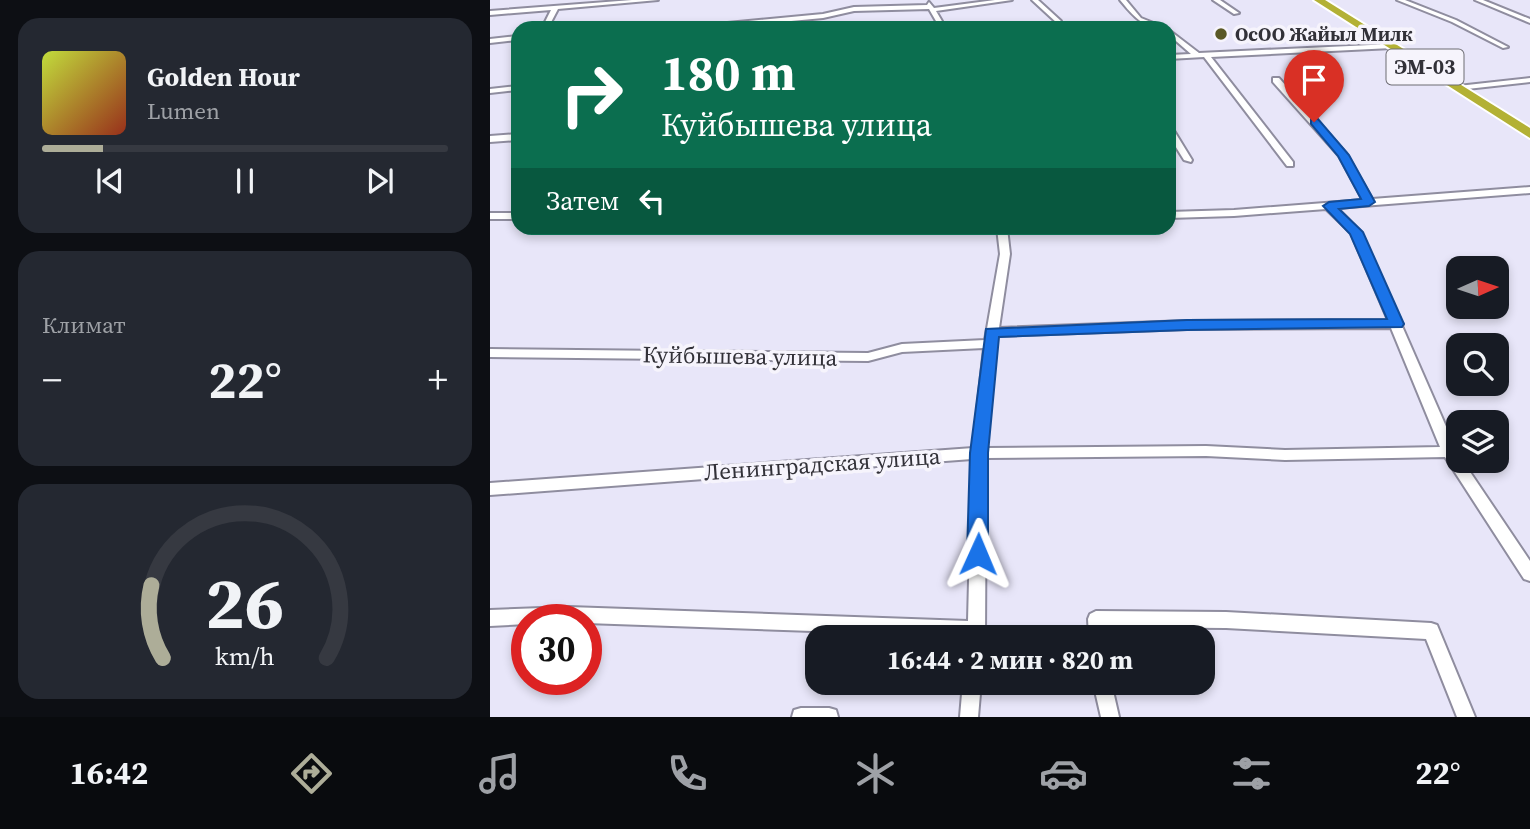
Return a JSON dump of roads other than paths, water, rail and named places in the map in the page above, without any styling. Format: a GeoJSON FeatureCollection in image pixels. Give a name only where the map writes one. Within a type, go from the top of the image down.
{"type":"FeatureCollection","features":[{"type":"Feature","properties":{"kind":"highway","name":"ЭМ-03"},"geometry":{"type":"LineString","coordinates":[[1319,0],[1530,134]]}},
{"type":"Feature","properties":{"kind":"street"},"geometry":{"type":"LineString","coordinates":[[490,13],[656,0]]}},
{"type":"Feature","properties":{"kind":"street"},"geometry":{"type":"LineString","coordinates":[[770,21],[822,16],[854,9],[1009,0]]}},
{"type":"Feature","properties":{"kind":"street"},"geometry":{"type":"LineString","coordinates":[[1035,0],[1058,21]]}},
{"type":"Feature","properties":{"kind":"street"},"geometry":{"type":"LineString","coordinates":[[1123,0],[1139,19],[1144,21]]}},
{"type":"Feature","properties":{"kind":"street"},"geometry":{"type":"LineString","coordinates":[[1216,0],[1236,13]]}},
{"type":"Feature","properties":{"kind":"street"},"geometry":{"type":"LineString","coordinates":[[1400,0],[1454,21],[1505,47]]}},
{"type":"Feature","properties":{"kind":"street"},"geometry":{"type":"LineString","coordinates":[[1478,0],[1530,21]]}},
{"type":"Feature","properties":{"kind":"street"},"geometry":{"type":"LineString","coordinates":[[930,5],[939,21]]}},
{"type":"Feature","properties":{"kind":"street"},"geometry":{"type":"LineString","coordinates":[[549,21],[555,9]]}},
{"type":"Feature","properties":{"kind":"street"},"geometry":{"type":"LineString","coordinates":[[1176,37],[1202,55],[1290,164]]}},
{"type":"Feature","properties":{"kind":"street"},"geometry":{"type":"LineString","coordinates":[[490,41],[511,39]]}},
{"type":"Feature","properties":{"kind":"street"},"geometry":{"type":"LineString","coordinates":[[1176,57],[1392,46]]}},
{"type":"Feature","properties":{"kind":"street"},"geometry":{"type":"LineString","coordinates":[[1276,80],[1343,155],[1369,202]]}},
{"type":"Feature","properties":{"kind":"street"},"geometry":{"type":"LineString","coordinates":[[1458,88],[1530,80]]}},
{"type":"Feature","properties":{"kind":"street"},"geometry":{"type":"LineString","coordinates":[[490,91],[511,90]]}},
{"type":"Feature","properties":{"kind":"street"},"geometry":{"type":"LineString","coordinates":[[490,139],[511,138]]}},
{"type":"Feature","properties":{"kind":"street"},"geometry":{"type":"LineString","coordinates":[[1176,141],[1188,160]]}},
{"type":"Feature","properties":{"kind":"street"},"geometry":{"type":"LineString","coordinates":[[1176,215],[1530,190]]}},
{"type":"Feature","properties":{"kind":"street"},"geometry":{"type":"LineString","coordinates":[[1329,206],[1356,232],[1446,445]]}},
{"type":"Feature","properties":{"kind":"street"},"geometry":{"type":"LineString","coordinates":[[490,216],[511,216]]}},
{"type":"Feature","properties":{"kind":"street"},"geometry":{"type":"LineString","coordinates":[[976,625],[979,453],[991,338],[1005,254],[1004,235]]}},
{"type":"Feature","properties":{"kind":"street","name":"Куйбышева улица"},"geometry":{"type":"LineString","coordinates":[[490,354],[868,357],[902,348],[991,338],[1187,325],[1397,324]]}},
{"type":"Feature","properties":{"kind":"street","name":"Ленинградская улица"},"geometry":{"type":"LineString","coordinates":[[490,489],[979,453],[1179,451],[1286,455],[1446,452]]}},
{"type":"Feature","properties":{"kind":"street"},"geometry":{"type":"LineString","coordinates":[[1463,473],[1530,574]]}},
{"type":"Feature","properties":{"kind":"street"},"geometry":{"type":"LineString","coordinates":[[490,618],[569,615],[805,625]]}},
{"type":"Feature","properties":{"kind":"street"},"geometry":{"type":"LineString","coordinates":[[1097,625],[1096,619],[1226,620],[1431,631],[1466,717]]}},
{"type":"Feature","properties":{"kind":"street"},"geometry":{"type":"LineString","coordinates":[[969,717],[971,695]]}},
{"type":"Feature","properties":{"kind":"street"},"geometry":{"type":"LineString","coordinates":[[1105,695],[1110,717]]}},
{"type":"Feature","properties":{"kind":"street"},"geometry":{"type":"LineString","coordinates":[[801,717],[829,717]]}},
{"type":"Feature","properties":{"kind":"place","name":"ОсОО Жайыл Милк"},"geometry":{"type":"Point","coordinates":[1221,34]}}]}
